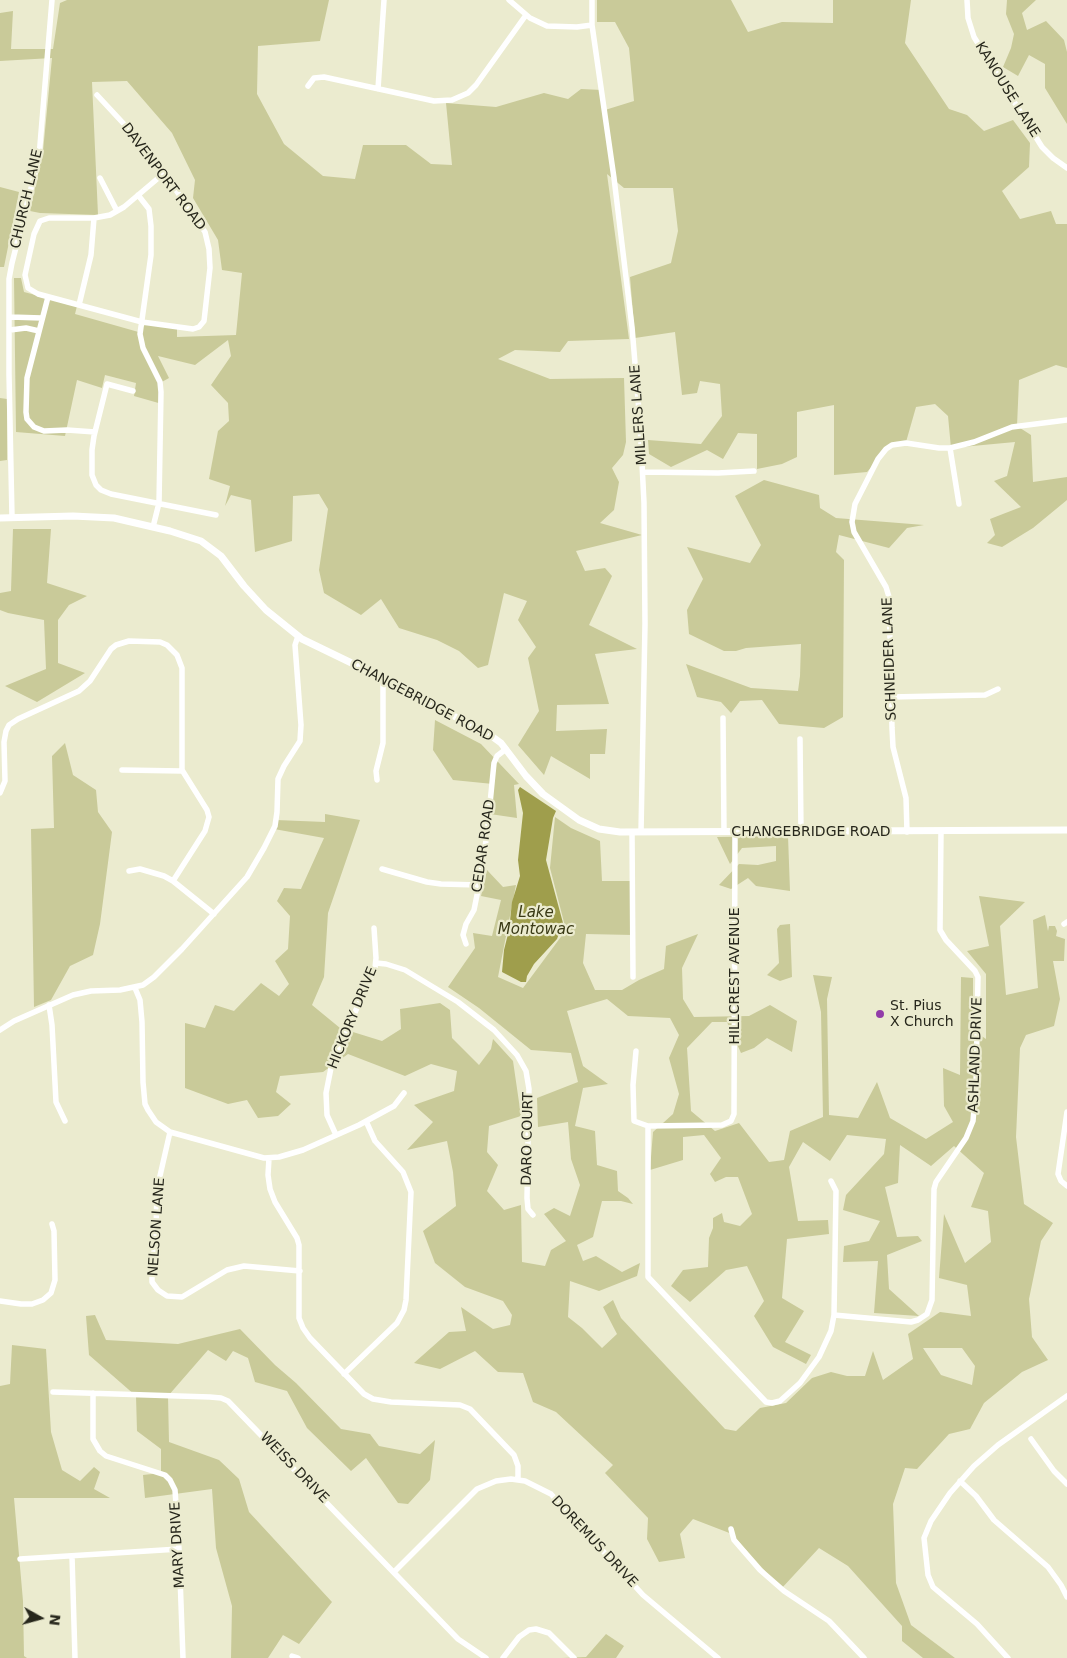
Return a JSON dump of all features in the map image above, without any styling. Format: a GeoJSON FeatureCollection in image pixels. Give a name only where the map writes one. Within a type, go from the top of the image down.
{"type":"FeatureCollection","features":[{"type":"Feature","properties":{"kind":"main road","name":"CHANGEBRIDGE ROAD"},"geometry":{"type":"LineString","coordinates":[[0,518],[96,516],[114,518],[194,538],[221,556],[256,599],[298,636],[478,727],[506,749],[532,784],[579,820],[599,829],[632,832],[1067,830]]}},
{"type":"Feature","properties":{"kind":"street","name":"CHURCH LANE"},"geometry":{"type":"LineString","coordinates":[[12,517],[9,374],[10,279],[12,263],[39,157],[52,0]]}},
{"type":"Feature","properties":{"kind":"street"},"geometry":{"type":"LineString","coordinates":[[378,89],[384,0]]}},
{"type":"Feature","properties":{"kind":"street"},"geometry":{"type":"LineString","coordinates":[[509,0],[534,21],[547,26],[577,27],[592,25]]}},
{"type":"Feature","properties":{"kind":"street","name":"MILLERS LANE"},"geometry":{"type":"LineString","coordinates":[[592,0],[592,25],[628,292],[643,472],[645,624],[641,832]]}},
{"type":"Feature","properties":{"kind":"street","name":"KANOUSE LANE"},"geometry":{"type":"LineString","coordinates":[[967,0],[968,18],[974,37],[1042,147],[1067,168]]}},
{"type":"Feature","properties":{"kind":"street"},"geometry":{"type":"LineString","coordinates":[[308,86],[314,78],[320,76],[438,101],[452,100],[462,96],[476,85],[526,15]]}},
{"type":"Feature","properties":{"kind":"street","name":"DAVENPORT ROAD"},"geometry":{"type":"LineString","coordinates":[[94,218],[50,218],[40,221],[34,234],[25,276],[28,288],[48,297],[142,322],[193,329],[202,324],[206,318],[210,268],[208,238],[136,137],[96,95]]}},
{"type":"Feature","properties":{"kind":"street"},"geometry":{"type":"LineString","coordinates":[[79,305],[91,255],[94,218],[110,215],[117,211],[163,174]]}},
{"type":"Feature","properties":{"kind":"street"},"geometry":{"type":"LineString","coordinates":[[100,178],[117,211]]}},
{"type":"Feature","properties":{"kind":"street"},"geometry":{"type":"LineString","coordinates":[[138,196],[149,209],[151,226],[151,256],[140,334],[141,341],[161,385],[159,503],[153,527]]}},
{"type":"Feature","properties":{"kind":"street"},"geometry":{"type":"LineString","coordinates":[[48,297],[27,378],[26,412],[28,419],[34,427],[44,431],[95,432]]}},
{"type":"Feature","properties":{"kind":"street"},"geometry":{"type":"LineString","coordinates":[[10,317],[42,318]]}},
{"type":"Feature","properties":{"kind":"street"},"geometry":{"type":"LineString","coordinates":[[10,330],[26,328],[39,331]]}},
{"type":"Feature","properties":{"kind":"street"},"geometry":{"type":"LineString","coordinates":[[132,391],[107,384],[92,450],[92,475],[98,488],[111,494],[216,515]]}},
{"type":"Feature","properties":{"kind":"street","name":"SCHNEIDER LANE"},"geometry":{"type":"LineString","coordinates":[[907,832],[906,798],[893,747],[889,597],[886,587],[854,532],[852,522],[854,509],[878,459],[889,447],[906,443],[950,448],[974,442],[1012,427],[1067,420]]}},
{"type":"Feature","properties":{"kind":"street"},"geometry":{"type":"LineString","coordinates":[[950,448],[959,504]]}},
{"type":"Feature","properties":{"kind":"street"},"geometry":{"type":"LineString","coordinates":[[643,472],[754,471]]}},
{"type":"Feature","properties":{"kind":"street"},"geometry":{"type":"LineString","coordinates":[[0,1030],[14,1021],[49,1005],[84,992],[135,988],[143,985],[154,977],[247,878],[275,826],[278,779],[284,766],[299,744],[302,730],[295,657],[295,645],[298,636]]}},
{"type":"Feature","properties":{"kind":"street"},"geometry":{"type":"LineString","coordinates":[[0,793],[5,780],[4,742],[6,731],[10,725],[18,719],[79,691],[90,681],[111,649],[119,643],[129,641],[164,644],[173,649],[182,668],[182,771],[207,810],[208,820],[205,831],[173,881]]}},
{"type":"Feature","properties":{"kind":"street"},"geometry":{"type":"LineString","coordinates":[[377,780],[376,771],[383,743],[383,678]]}},
{"type":"Feature","properties":{"kind":"street"},"geometry":{"type":"LineString","coordinates":[[891,697],[986,695],[998,689]]}},
{"type":"Feature","properties":{"kind":"street"},"geometry":{"type":"LineString","coordinates":[[723,718],[724,832]]}},
{"type":"Feature","properties":{"kind":"street"},"geometry":{"type":"LineString","coordinates":[[800,740],[801,832]]}},
{"type":"Feature","properties":{"kind":"street","name":"CEDAR ROAD"},"geometry":{"type":"LineString","coordinates":[[466,944],[463,935],[466,924],[474,910],[479,885],[487,834],[493,766],[497,756],[506,749]]}},
{"type":"Feature","properties":{"kind":"street"},"geometry":{"type":"LineString","coordinates":[[122,770],[182,771]]}},
{"type":"Feature","properties":{"kind":"street","name":"ASHLAND DRIVE"},"geometry":{"type":"LineString","coordinates":[[834,1315],[911,1322],[927,1314],[932,1300],[934,1190],[938,1179],[966,1138],[973,1122],[976,1084],[978,977],[975,971],[946,940],[940,930],[942,831]]}},
{"type":"Feature","properties":{"kind":"street"},"geometry":{"type":"LineString","coordinates":[[632,832],[633,977]]}},
{"type":"Feature","properties":{"kind":"street","name":"HILLCREST AVENUE"},"geometry":{"type":"LineString","coordinates":[[648,1126],[722,1125],[728,1123],[734,1114],[735,832]]}},
{"type":"Feature","properties":{"kind":"street"},"geometry":{"type":"LineString","coordinates":[[128,871],[140,869],[164,876],[214,914]]}},
{"type":"Feature","properties":{"kind":"street"},"geometry":{"type":"LineString","coordinates":[[382,869],[427,882],[479,885]]}},
{"type":"Feature","properties":{"kind":"street","name":"HICKORY DRIVE"},"geometry":{"type":"LineString","coordinates":[[336,1135],[329,1122],[326,1108],[326,1094],[330,1072],[332,1063],[371,979],[376,963],[374,928]]}},
{"type":"Feature","properties":{"kind":"street","name":"DARO COURT"},"geometry":{"type":"LineString","coordinates":[[376,963],[405,970],[458,1002],[494,1030],[517,1055],[526,1071],[529,1089],[527,1198],[528,1209],[533,1215]]}},
{"type":"Feature","properties":{"kind":"street"},"geometry":{"type":"LineString","coordinates":[[135,988],[140,1000],[142,1022],[145,1104],[156,1122],[170,1132],[213,1145],[269,1158],[284,1156],[303,1150],[366,1121],[394,1106],[404,1093]]}},
{"type":"Feature","properties":{"kind":"street"},"geometry":{"type":"LineString","coordinates":[[49,1005],[52,1025],[56,1102],[65,1120]]}},
{"type":"Feature","properties":{"kind":"street"},"geometry":{"type":"LineString","coordinates":[[636,1051],[634,1121],[648,1126],[648,1277],[766,1402],[780,1401],[800,1383],[813,1366],[831,1331],[834,1315],[836,1191],[831,1181]]}},
{"type":"Feature","properties":{"kind":"street"},"geometry":{"type":"LineString","coordinates":[[1067,1112],[1058,1174],[1061,1181],[1067,1186]]}},
{"type":"Feature","properties":{"kind":"street"},"geometry":{"type":"LineString","coordinates":[[344,1374],[397,1323],[404,1310],[406,1300],[411,1192],[403,1172],[375,1141],[366,1121]]}},
{"type":"Feature","properties":{"kind":"street","name":"NELSON LANE"},"geometry":{"type":"LineString","coordinates":[[170,1132],[157,1189],[152,1282],[158,1290],[167,1296],[182,1297],[227,1270],[244,1266],[300,1271]]}},
{"type":"Feature","properties":{"kind":"street"},"geometry":{"type":"LineString","coordinates":[[269,1158],[268,1175],[270,1189],[275,1202],[297,1238],[300,1252],[298,1311],[301,1325],[310,1338],[367,1396],[390,1402],[446,1403],[467,1407],[482,1420],[514,1455],[518,1466],[518,1479]]}},
{"type":"Feature","properties":{"kind":"street"},"geometry":{"type":"LineString","coordinates":[[0,1300],[32,1304],[42,1300],[51,1293],[55,1280],[54,1231],[52,1224]]}},
{"type":"Feature","properties":{"kind":"street","name":"WEISS DRIVE"},"geometry":{"type":"LineString","coordinates":[[53,1392],[210,1396],[228,1401],[458,1639],[486,1658]]}},
{"type":"Feature","properties":{"kind":"street","name":"MARY DRIVE"},"geometry":{"type":"LineString","coordinates":[[92,1393],[94,1439],[100,1451],[106,1456],[165,1475],[172,1483],[176,1497],[183,1658]]}},
{"type":"Feature","properties":{"kind":"street"},"geometry":{"type":"LineString","coordinates":[[1008,1658],[977,1624],[937,1591],[928,1575],[924,1547],[925,1534],[939,1509],[974,1466],[998,1445],[1067,1396]]}},
{"type":"Feature","properties":{"kind":"street"},"geometry":{"type":"LineString","coordinates":[[1031,1440],[1054,1471],[1067,1484]]}},
{"type":"Feature","properties":{"kind":"street","name":"DOREMUS DRIVE"},"geometry":{"type":"LineString","coordinates":[[394,1572],[477,1489],[496,1481],[518,1479],[538,1486],[551,1494],[643,1595],[718,1658]]}},
{"type":"Feature","properties":{"kind":"street"},"geometry":{"type":"LineString","coordinates":[[960,1481],[972,1492],[994,1520],[1048,1567],[1067,1597]]}},
{"type":"Feature","properties":{"kind":"street"},"geometry":{"type":"LineString","coordinates":[[731,1529],[734,1540],[760,1570],[784,1591],[829,1621],[864,1658]]}},
{"type":"Feature","properties":{"kind":"street"},"geometry":{"type":"LineString","coordinates":[[20,1559],[179,1549]]}},
{"type":"Feature","properties":{"kind":"street"},"geometry":{"type":"LineString","coordinates":[[72,1556],[75,1658]]}},
{"type":"Feature","properties":{"kind":"street"},"geometry":{"type":"LineString","coordinates":[[503,1658],[519,1637],[529,1630],[536,1629],[549,1633],[574,1658]]}},
{"type":"Feature","properties":{"kind":"green space"},"geometry":{"type":"Polygon","coordinates":[[[67,0],[329,0],[320,41],[258,46],[257,94],[284,144],[323,176],[355,179],[363,145],[406,145],[431,164],[452,165],[446,103],[496,107],[544,93],[568,99],[581,89],[602,90],[605,110],[634,101],[629,48],[615,22],[597,22],[597,0],[731,0],[748,32],[782,22],[833,23],[833,0],[911,0],[905,43],[949,109],[967,115],[984,131],[1013,120],[1030,143],[1029,167],[1002,191],[1020,219],[1051,211],[1056,224],[1067,224],[1067,368],[1056,365],[1019,380],[1017,426],[1031,435],[1033,482],[1067,477],[1067,500],[1033,528],[1002,547],[987,543],[995,535],[990,519],[1021,507],[994,481],[1007,476],[1015,442],[951,448],[948,416],[935,404],[916,407],[906,442],[893,443],[867,472],[834,475],[834,405],[797,412],[797,457],[782,464],[757,469],[757,434],[738,433],[723,459],[707,450],[671,467],[649,454],[648,440],[701,444],[722,416],[720,384],[700,381],[697,393],[682,395],[675,332],[635,338],[630,277],[671,263],[678,231],[673,188],[624,188],[607,174],[629,339],[568,341],[560,352],[515,350],[498,359],[550,379],[624,378],[626,442],[623,455],[612,468],[619,482],[614,510],[600,523],[642,535],[576,551],[585,571],[605,568],[612,576],[589,625],[637,649],[595,654],[609,704],[557,705],[556,731],[607,729],[605,754],[590,754],[590,779],[551,756],[544,775],[518,745],[539,711],[528,658],[536,647],[518,620],[527,601],[504,593],[488,665],[478,668],[459,651],[437,640],[399,628],[381,599],[361,615],[324,593],[319,570],[328,509],[319,494],[293,496],[292,541],[255,552],[251,500],[231,495],[225,506],[230,486],[209,479],[218,431],[229,421],[228,403],[211,385],[231,356],[228,340],[195,365],[158,356],[169,378],[160,383],[162,404],[134,396],[136,383],[105,375],[102,388],[77,380],[65,436],[16,432],[14,278],[21,278],[24,292],[77,306],[75,314],[142,333],[144,322],[177,329],[177,337],[236,335],[242,273],[222,270],[218,240],[193,198],[195,180],[172,133],[127,81],[92,82],[98,215],[30,211],[43,151],[52,58],[0,61],[0,13],[13,11],[11,49],[53,49],[60,3],[67,0]]]}},
{"type":"Feature","properties":{"kind":"green space"},"geometry":{"type":"Polygon","coordinates":[[[1007,0],[1036,0],[1022,13],[1027,30],[1046,21],[1064,40],[1067,52],[1067,124],[1045,88],[1045,64],[1029,55],[1018,76],[1003,67],[1011,48],[1014,34],[1006,14],[1007,0]]]}},
{"type":"Feature","properties":{"kind":"green space"},"geometry":{"type":"Polygon","coordinates":[[[0,187],[19,192],[4,267],[0,267],[0,187]]]}},
{"type":"Feature","properties":{"kind":"green space"},"geometry":{"type":"Polygon","coordinates":[[[0,398],[7,399],[7,460],[0,461],[0,398]]]}},
{"type":"Feature","properties":{"kind":"green space"},"geometry":{"type":"Polygon","coordinates":[[[764,480],[819,495],[820,508],[836,518],[924,525],[907,528],[889,548],[839,535],[836,552],[844,560],[843,717],[824,728],[779,724],[762,700],[740,701],[731,713],[721,702],[697,697],[686,664],[751,688],[798,691],[801,644],[724,651],[689,634],[687,610],[703,579],[687,547],[750,563],[761,545],[735,496],[764,480]]]}},
{"type":"Feature","properties":{"kind":"green space"},"geometry":{"type":"Polygon","coordinates":[[[13,529],[51,529],[47,583],[87,596],[69,605],[58,620],[58,663],[85,673],[37,702],[5,686],[46,669],[44,620],[0,610],[0,593],[11,591],[13,529]]]}},
{"type":"Feature","properties":{"kind":"green space"},"geometry":{"type":"Polygon","coordinates":[[[435,720],[481,744],[519,784],[514,785],[517,818],[490,814],[493,784],[453,780],[433,750],[435,720]]]}},
{"type":"Feature","properties":{"kind":"green space"},"geometry":{"type":"Polygon","coordinates":[[[65,743],[73,775],[96,790],[98,812],[112,832],[100,924],[93,955],[70,966],[51,1000],[34,1007],[31,829],[54,828],[52,756],[65,743]]]}},
{"type":"Feature","properties":{"kind":"green space"},"geometry":{"type":"Polygon","coordinates":[[[325,814],[360,820],[328,913],[324,977],[312,1005],[340,1028],[382,1041],[401,1029],[400,1009],[440,1003],[450,1010],[452,1038],[479,1065],[491,1049],[493,1039],[513,1061],[521,1116],[489,1126],[487,1152],[498,1165],[487,1191],[504,1210],[521,1205],[522,1262],[545,1266],[551,1250],[566,1241],[544,1214],[554,1208],[570,1216],[580,1185],[571,1159],[568,1122],[538,1127],[537,1098],[578,1082],[571,1053],[531,1050],[479,1008],[448,987],[475,948],[473,933],[492,936],[501,900],[481,896],[487,870],[503,887],[516,885],[498,977],[523,988],[566,930],[550,868],[555,817],[571,828],[600,841],[602,881],[632,881],[633,935],[586,934],[583,963],[595,990],[622,990],[664,969],[666,946],[698,934],[682,968],[683,999],[694,1017],[749,1016],[770,1005],[797,1021],[792,1052],[767,1038],[754,1048],[741,1053],[727,1022],[712,1022],[687,1048],[691,1111],[715,1131],[739,1123],[769,1162],[784,1160],[790,1131],[823,1117],[821,1012],[813,975],[832,977],[827,999],[829,1115],[858,1118],[877,1082],[890,1118],[926,1139],[953,1122],[944,1106],[943,1068],[960,1075],[961,977],[973,978],[973,1030],[986,1039],[986,974],[967,951],[989,946],[979,896],[1025,902],[1000,926],[1006,995],[1038,988],[1033,920],[1045,915],[1048,931],[1049,926],[1055,926],[1056,936],[1065,939],[1064,961],[1053,961],[1060,999],[1054,1026],[1026,1035],[1020,1048],[1016,1137],[1024,1204],[1053,1223],[1041,1241],[1029,1299],[1032,1337],[1048,1360],[1022,1372],[984,1403],[970,1429],[949,1434],[917,1469],[905,1468],[893,1504],[896,1583],[911,1625],[955,1658],[923,1658],[902,1641],[902,1626],[848,1566],[819,1548],[781,1589],[732,1534],[693,1519],[680,1534],[685,1558],[659,1562],[647,1539],[648,1518],[605,1473],[613,1465],[556,1412],[533,1402],[523,1373],[498,1372],[475,1351],[440,1369],[414,1363],[449,1332],[466,1331],[461,1307],[493,1329],[510,1325],[512,1315],[503,1301],[465,1287],[435,1263],[423,1231],[456,1206],[453,1172],[447,1141],[407,1150],[433,1122],[414,1105],[454,1091],[457,1071],[431,1064],[405,1076],[348,1054],[323,1072],[280,1076],[276,1092],[291,1104],[278,1116],[258,1118],[247,1100],[228,1104],[185,1088],[185,1023],[205,1028],[215,1005],[234,1011],[261,983],[279,996],[289,984],[275,961],[288,949],[290,916],[277,901],[284,888],[301,889],[324,838],[274,829],[276,820],[325,822],[325,814]],[[607,999],[567,1011],[583,1066],[608,1084],[583,1088],[575,1126],[595,1131],[597,1165],[617,1171],[618,1191],[633,1204],[621,1201],[602,1201],[593,1237],[577,1245],[583,1261],[596,1256],[622,1272],[640,1263],[637,1276],[599,1291],[570,1281],[568,1317],[602,1348],[617,1334],[603,1307],[613,1300],[621,1318],[725,1429],[736,1431],[760,1408],[786,1403],[812,1378],[831,1372],[847,1376],[865,1376],[873,1351],[883,1380],[913,1359],[908,1334],[940,1312],[971,1316],[967,1285],[939,1278],[944,1214],[965,1263],[991,1242],[988,1211],[971,1207],[984,1173],[954,1146],[931,1166],[900,1145],[898,1183],[885,1187],[897,1237],[918,1236],[922,1241],[887,1255],[889,1289],[919,1316],[874,1313],[878,1261],[843,1262],[844,1246],[869,1241],[880,1221],[843,1210],[846,1195],[884,1154],[886,1139],[847,1135],[830,1161],[803,1142],[789,1167],[798,1221],[828,1220],[829,1234],[787,1239],[782,1298],[804,1311],[785,1342],[811,1355],[806,1364],[773,1347],[754,1316],[764,1301],[747,1266],[726,1270],[690,1302],[671,1286],[683,1270],[708,1267],[709,1238],[713,1228],[713,1218],[722,1213],[724,1222],[740,1226],[752,1214],[738,1177],[726,1177],[715,1182],[710,1174],[721,1158],[704,1135],[683,1137],[683,1160],[650,1170],[653,1132],[673,1114],[679,1094],[669,1058],[679,1035],[670,1018],[628,1016],[607,999]],[[923,1348],[941,1375],[972,1385],[975,1366],[962,1348],[923,1348]]]}},
{"type":"Feature","properties":{"kind":"green space"},"geometry":{"type":"Polygon","coordinates":[[[788,836],[790,891],[756,886],[748,878],[731,889],[719,885],[739,864],[758,865],[776,861],[776,846],[742,848],[730,864],[717,837],[788,836]]]}},
{"type":"Feature","properties":{"kind":"green space"},"geometry":{"type":"Polygon","coordinates":[[[790,924],[792,977],[780,981],[767,975],[779,963],[777,929],[780,925],[790,924]]]}},
{"type":"Feature","properties":{"kind":"green space"},"geometry":{"type":"Polygon","coordinates":[[[95,1315],[106,1340],[178,1344],[240,1329],[341,1429],[370,1434],[379,1446],[420,1454],[435,1440],[430,1480],[408,1504],[398,1503],[366,1458],[351,1471],[307,1428],[287,1391],[255,1382],[248,1358],[233,1351],[226,1361],[208,1350],[168,1396],[169,1442],[219,1460],[239,1479],[249,1512],[332,1602],[299,1644],[283,1635],[268,1658],[231,1658],[232,1606],[216,1548],[212,1489],[145,1498],[143,1475],[161,1473],[161,1449],[137,1431],[136,1396],[89,1355],[86,1316],[95,1315]]]}},
{"type":"Feature","properties":{"kind":"green space"},"geometry":{"type":"Polygon","coordinates":[[[12,1345],[46,1349],[51,1432],[62,1470],[80,1481],[94,1467],[100,1472],[94,1489],[110,1498],[14,1498],[23,1601],[24,1656],[27,1658],[0,1658],[0,1386],[10,1384],[12,1345]]]}},
{"type":"Feature","properties":{"kind":"green space"},"geometry":{"type":"Polygon","coordinates":[[[606,1634],[624,1646],[616,1658],[562,1658],[586,1657],[606,1634]]]}},
{"type":"Feature","properties":{"kind":"water","name":"Lake Montowac"},"geometry":{"type":"Polygon","coordinates":[[[520,787],[556,811],[553,818],[546,860],[563,923],[557,939],[534,964],[527,976],[526,982],[521,982],[502,972],[512,902],[520,876],[518,860],[523,813],[518,790],[520,787]]]}},
{"type":"Feature","properties":{"kind":"place","name":"St. Pius X Church"},"geometry":{"type":"Point","coordinates":[880,1014]}}]}
